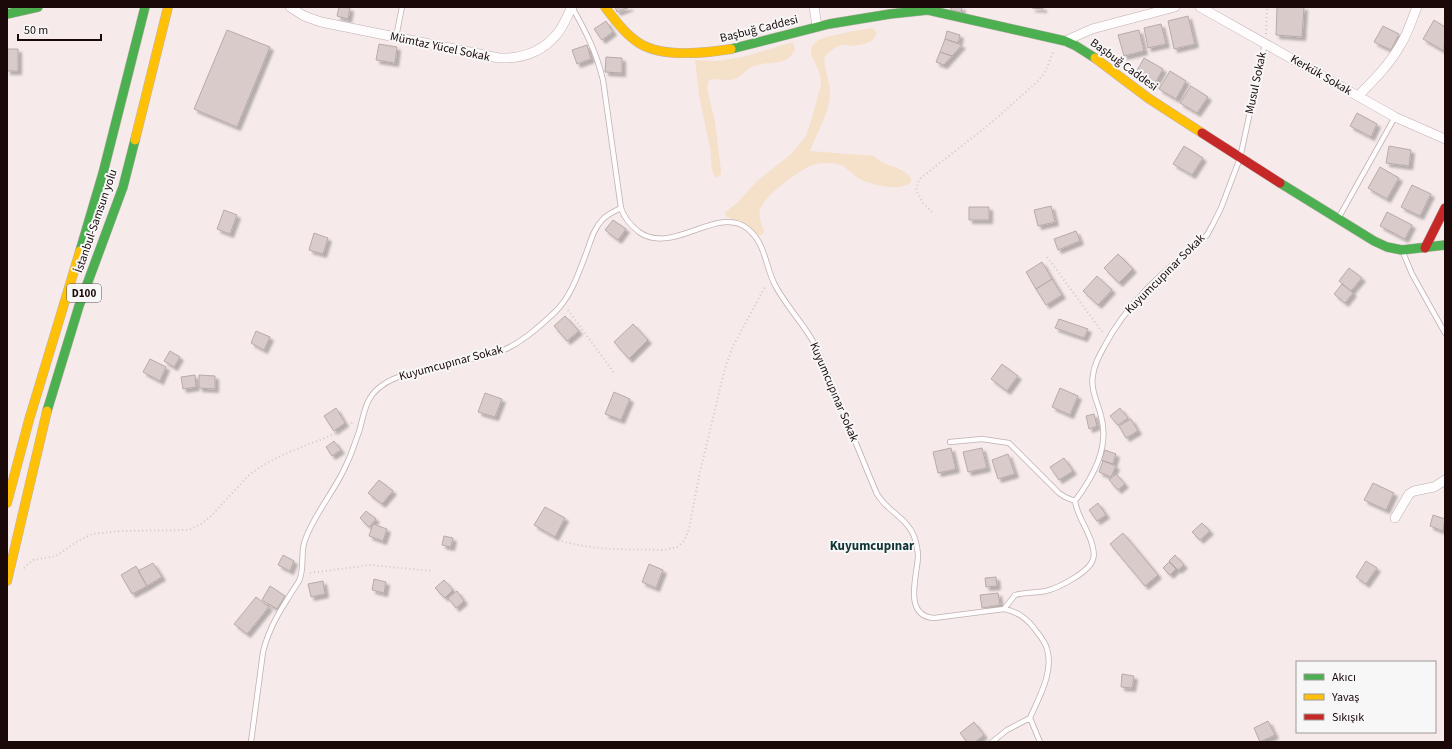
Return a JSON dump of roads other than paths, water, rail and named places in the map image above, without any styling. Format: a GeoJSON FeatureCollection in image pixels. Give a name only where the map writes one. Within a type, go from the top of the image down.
{"type":"FeatureCollection","features":[{"type":"Feature","properties":{"kind":"main road"},"geometry":{"type":"LineString","coordinates":[[7,14],[38,7]]}},
{"type":"Feature","properties":{"kind":"main road","name":"İstanbul-Samsun yolu"},"geometry":{"type":"LineString","coordinates":[[7,503],[103,173],[145,7]]}},
{"type":"Feature","properties":{"kind":"main road","name":"İstanbul-Samsun yolu"},"geometry":{"type":"LineString","coordinates":[[7,581],[43,423],[79,306],[123,187],[168,7]]}},
{"type":"Feature","properties":{"kind":"main road","name":"Başbuğ Caddesi"},"geometry":{"type":"LineString","coordinates":[[605,7],[628,34],[637,42],[651,49],[665,51],[694,52],[741,48],[817,26],[897,12],[928,10],[1062,41],[1091,55],[1148,98],[1240,158],[1374,241],[1387,247],[1402,250],[1445,245]]}},
{"type":"Feature","properties":{"kind":"main road"},"geometry":{"type":"LineString","coordinates":[[1425,248],[1445,208]]}},
{"type":"Feature","properties":{"kind":"street","name":"Mümtaz Yücel Sokak"},"geometry":{"type":"LineString","coordinates":[[290,7],[304,16],[321,22],[396,38],[510,59],[530,54],[547,44],[558,33],[572,7]]}},
{"type":"Feature","properties":{"kind":"street"},"geometry":{"type":"LineString","coordinates":[[814,7],[817,26]]}},
{"type":"Feature","properties":{"kind":"street"},"geometry":{"type":"LineString","coordinates":[[1062,41],[1092,30],[1175,7]]}},
{"type":"Feature","properties":{"kind":"street","name":"Kerkük Sokak"},"geometry":{"type":"LineString","coordinates":[[1200,7],[1395,117],[1445,139]]}},
{"type":"Feature","properties":{"kind":"street"},"geometry":{"type":"LineString","coordinates":[[1358,96],[1376,78],[1395,54],[1402,43],[1417,7]]}},
{"type":"Feature","properties":{"kind":"street"},"geometry":{"type":"LineString","coordinates":[[1395,518],[1409,494],[1414,491],[1434,487],[1445,480]]}},
{"type":"Feature","properties":{"kind":"lane"},"geometry":{"type":"LineString","coordinates":[[396,38],[402,7]]}},
{"type":"Feature","properties":{"kind":"lane","name":"Kuyumcupınar Sokak"},"geometry":{"type":"LineString","coordinates":[[572,7],[589,37],[601,68],[616,163],[621,208],[627,221],[643,235],[651,238],[671,237],[717,223],[726,222],[743,225],[760,241],[771,276],[780,294],[800,320],[815,345],[877,494],[903,521],[913,534],[918,554],[914,599],[918,610],[923,616],[934,618],[1004,609],[1016,612],[1027,620],[1042,638],[1047,648],[1047,676],[1030,718]]}},
{"type":"Feature","properties":{"kind":"lane","name":"Musul Sokak"},"geometry":{"type":"LineString","coordinates":[[1240,158],[1265,43]]}},
{"type":"Feature","properties":{"kind":"lane"},"geometry":{"type":"LineString","coordinates":[[1338,219],[1395,117]]}},
{"type":"Feature","properties":{"kind":"lane","name":"Kuyumcupınar Sokak"},"geometry":{"type":"LineString","coordinates":[[1075,501],[1085,488],[1096,467],[1103,440],[1102,419],[1092,383],[1094,368],[1108,339],[1122,317],[1138,298],[1206,235],[1220,208],[1240,158]]}},
{"type":"Feature","properties":{"kind":"lane","name":"Kuyumcupınar Sokak"},"geometry":{"type":"LineString","coordinates":[[251,742],[263,652],[266,640],[281,610],[301,576],[305,541],[317,515],[347,464],[359,431],[363,411],[374,392],[388,381],[400,376],[502,351],[536,330],[563,304],[579,271],[594,232],[603,220],[621,208]]}},
{"type":"Feature","properties":{"kind":"lane"},"geometry":{"type":"LineString","coordinates":[[1402,250],[1412,274],[1445,333]]}},
{"type":"Feature","properties":{"kind":"lane"},"geometry":{"type":"LineString","coordinates":[[950,442],[982,439],[1009,443],[1059,493],[1075,501],[1076,507],[1090,538],[1094,553],[1093,560],[1081,572],[1063,584],[1044,591],[1015,595],[1004,609]]}},
{"type":"Feature","properties":{"kind":"lane"},"geometry":{"type":"LineString","coordinates":[[992,742],[1007,730],[1030,718],[1040,742]]}},
{"type":"Feature","properties":{"kind":"district","name":"Kuyumcupınar"},"geometry":{"type":"Point","coordinates":[872,546]}}]}
